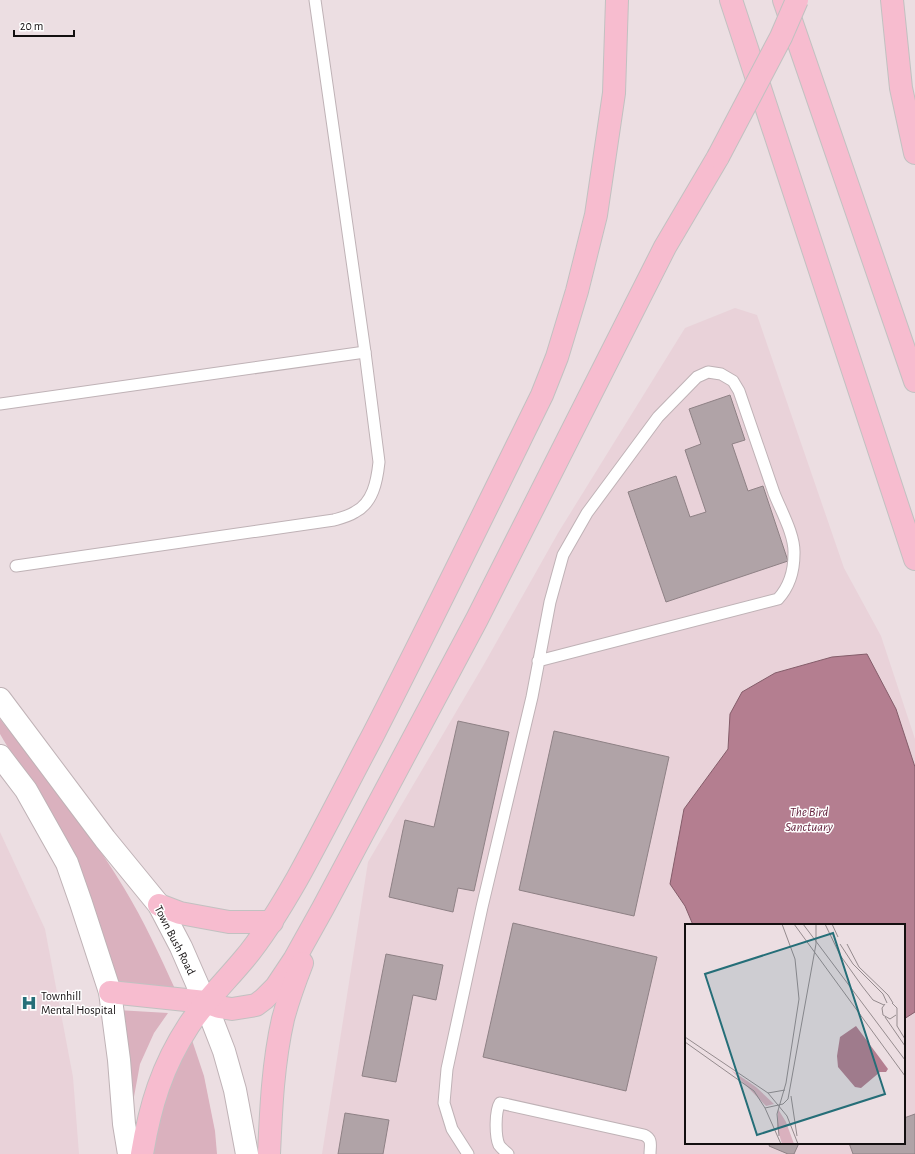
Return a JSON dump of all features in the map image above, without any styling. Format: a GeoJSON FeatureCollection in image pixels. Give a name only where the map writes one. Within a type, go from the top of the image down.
{"type":"FeatureCollection","features":[{"type":"Feature","properties":{"kind":"highway"},"geometry":{"type":"LineString","coordinates":[[142,1154],[147,1121],[153,1100],[166,1067],[188,1026],[205,1002],[246,957],[272,922],[305,864],[420,645],[542,395],[557,357],[577,291],[596,215],[614,93],[617,0]]}},
{"type":"Feature","properties":{"kind":"highway"},"geometry":{"type":"LineString","coordinates":[[731,0],[915,558]]}},
{"type":"Feature","properties":{"kind":"highway"},"geometry":{"type":"LineString","coordinates":[[784,0],[915,381]]}},
{"type":"Feature","properties":{"kind":"highway"},"geometry":{"type":"LineString","coordinates":[[110,992],[205,1002],[219,1007],[232,1009],[256,1005],[276,987],[294,960],[324,908],[477,619],[665,247],[718,157],[781,37],[797,0]]}},
{"type":"Feature","properties":{"kind":"highway"},"geometry":{"type":"LineString","coordinates":[[892,0],[901,88],[915,153]]}},
{"type":"Feature","properties":{"kind":"highway"},"geometry":{"type":"LineString","coordinates":[[159,905],[180,913],[229,922],[272,922]]}},
{"type":"Feature","properties":{"kind":"highway"},"geometry":{"type":"LineString","coordinates":[[269,1154],[274,1082],[284,1018],[295,982],[324,908]]}},
{"type":"Feature","properties":{"kind":"street","name":"Town Bush Road"},"geometry":{"type":"LineString","coordinates":[[0,699],[105,839],[159,905],[182,947],[224,1051],[248,1154]]}},
{"type":"Feature","properties":{"kind":"street"},"geometry":{"type":"LineString","coordinates":[[0,756],[26,790],[67,863],[110,992],[119,1060],[124,1124],[129,1154]]}},
{"type":"Feature","properties":{"kind":"lane"},"geometry":{"type":"LineString","coordinates":[[16,566],[334,520],[356,512],[367,502],[374,489],[378,474],[379,462],[365,352],[315,0]]}},
{"type":"Feature","properties":{"kind":"lane"},"geometry":{"type":"LineString","coordinates":[[0,404],[365,352]]}},
{"type":"Feature","properties":{"kind":"lane"},"geometry":{"type":"LineString","coordinates":[[468,1154],[452,1130],[444,1103],[446,1069],[532,697],[538,661],[550,602],[564,555],[587,514],[658,417],[697,376],[708,372],[721,374],[733,381],[739,391],[774,492],[793,539],[795,553],[787,586],[783,593],[778,599],[538,661]]}},
{"type":"Feature","properties":{"kind":"lane"},"geometry":{"type":"LineString","coordinates":[[508,1154],[500,1146],[496,1134],[497,1107],[500,1103],[644,1135],[651,1141],[650,1154]]}},
{"type":"Feature","properties":{"kind":"shaded area"},"geometry":{"type":"Polygon","coordinates":[[[735,308],[757,315],[844,568],[881,636],[915,739],[915,1154],[322,1154],[368,862],[483,666],[558,533],[685,328],[735,308]]]}},
{"type":"Feature","properties":{"kind":"shaded area"},"geometry":{"type":"Polygon","coordinates":[[[0,719],[65,802],[110,866],[138,913],[176,991],[119,984],[10,751],[0,734],[0,719]]]}},
{"type":"Feature","properties":{"kind":"shaded area","name":"Townhill Mental Hospital"},"geometry":{"type":"Polygon","coordinates":[[[0,832],[45,929],[73,1077],[79,1154],[0,1154],[0,832]]]}},
{"type":"Feature","properties":{"kind":"shaded area"},"geometry":{"type":"Polygon","coordinates":[[[117,1010],[168,1013],[154,1033],[140,1064],[129,1124],[117,1010]]]}},
{"type":"Feature","properties":{"kind":"shaded area"},"geometry":{"type":"Polygon","coordinates":[[[189,1031],[204,1076],[215,1131],[217,1154],[144,1154],[189,1031]]]}},
{"type":"Feature","properties":{"kind":"water","name":"The Bird Sanctuary"},"geometry":{"type":"Polygon","coordinates":[[[867,654],[896,709],[915,767],[915,1012],[905,1018],[905,924],[693,924],[685,906],[670,884],[684,809],[728,749],[730,714],[742,692],[775,673],[832,657],[867,654]]]}},
{"type":"Feature","properties":{"kind":"building"},"geometry":{"type":"Polygon","coordinates":[[[730,395],[745,440],[732,444],[748,491],[763,486],[788,561],[666,602],[628,492],[676,476],[690,517],[706,512],[685,450],[701,444],[689,409],[730,395]]]}},
{"type":"Feature","properties":{"kind":"building"},"geometry":{"type":"Polygon","coordinates":[[[458,721],[509,732],[474,891],[458,888],[453,912],[389,897],[405,820],[434,827],[458,721]]]}},
{"type":"Feature","properties":{"kind":"building"},"geometry":{"type":"Polygon","coordinates":[[[554,731],[669,757],[634,916],[519,890],[554,731]]]}},
{"type":"Feature","properties":{"kind":"building"},"geometry":{"type":"Polygon","coordinates":[[[513,923],[657,957],[626,1091],[483,1057],[513,923]]]}},
{"type":"Feature","properties":{"kind":"building"},"geometry":{"type":"Polygon","coordinates":[[[386,954],[443,965],[436,1000],[413,995],[396,1082],[362,1076],[386,954]]]}},
{"type":"Feature","properties":{"kind":"building"},"geometry":{"type":"Polygon","coordinates":[[[345,1113],[389,1120],[383,1154],[338,1154],[345,1113]]]}},
{"type":"Feature","properties":{"kind":"building"},"geometry":{"type":"Polygon","coordinates":[[[915,1114],[915,1154],[853,1154],[849,1144],[905,1144],[905,1118],[915,1114]]]}},
{"type":"Feature","properties":{"kind":"building"},"geometry":{"type":"Polygon","coordinates":[[[770,1144],[799,1144],[794,1154],[788,1154],[769,1146],[770,1144]]]}},
{"type":"Feature","properties":{"kind":"place","name":"Townhill Mental Hospital"},"geometry":{"type":"Point","coordinates":[29,1003]}}]}
